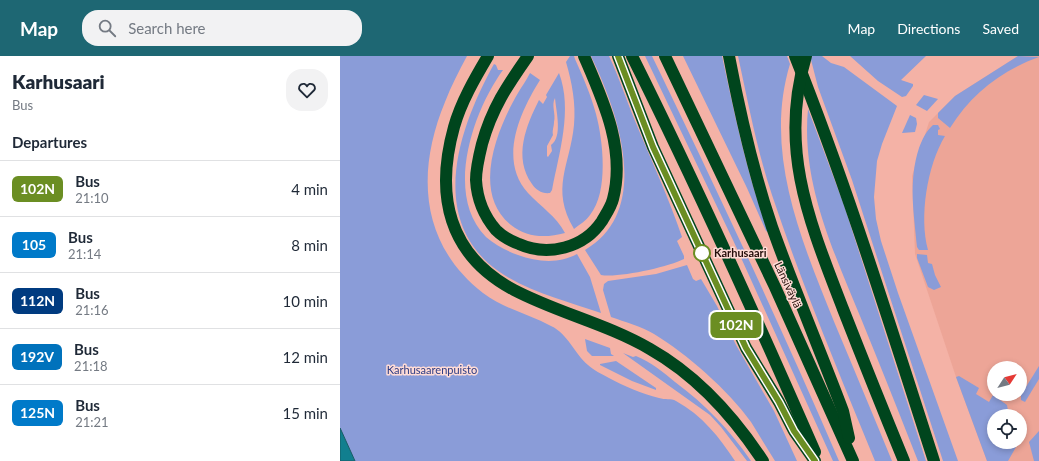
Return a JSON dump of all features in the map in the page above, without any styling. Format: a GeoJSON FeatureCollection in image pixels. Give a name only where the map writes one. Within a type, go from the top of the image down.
{"type":"FeatureCollection","features":[{"type":"Feature","properties":{"kind":"highway"},"geometry":{"type":"LineString","coordinates":[[488,56],[462,106],[451,141],[446,190],[448,207],[454,228],[464,247],[477,264],[495,279],[514,290],[542,303],[635,340],[677,367],[701,387],[720,406],[748,439],[763,461]]}},
{"type":"Feature","properties":{"kind":"highway"},"geometry":{"type":"LineString","coordinates":[[528,56],[508,84],[494,109],[478,159],[476,180],[479,198],[485,215],[496,231],[516,243],[543,251],[557,250],[582,240],[594,231],[607,213],[613,199],[615,152],[610,124],[601,97],[584,56]]}},
{"type":"Feature","properties":{"kind":"highway"},"geometry":{"type":"LineString","coordinates":[[618,56],[653,147],[746,348],[779,402],[794,431],[815,461]]}},
{"type":"Feature","properties":{"kind":"highway"},"geometry":{"type":"LineString","coordinates":[[632,56],[747,297],[819,461]]}},
{"type":"Feature","properties":{"kind":"highway","name":"Länsiväylä"},"geometry":{"type":"LineString","coordinates":[[665,56],[775,287],[853,461]]}},
{"type":"Feature","properties":{"kind":"highway"},"geometry":{"type":"LineString","coordinates":[[729,56],[746,140],[760,187],[773,227],[843,412],[853,461]]}},
{"type":"Feature","properties":{"kind":"highway"},"geometry":{"type":"LineString","coordinates":[[795,56],[831,147],[851,203],[934,461]]}},
{"type":"Feature","properties":{"kind":"highway"},"geometry":{"type":"LineString","coordinates":[[806,56],[797,96],[795,126],[795,152],[800,183],[817,241],[904,461]]}},
{"type":"Feature","properties":{"kind":"shaded area"},"geometry":{"type":"Polygon","coordinates":[[[1018,56],[1039,56],[1039,461],[987,461],[956,377],[915,254],[912,176],[929,122],[955,96],[1018,56]]]}},
{"type":"Feature","properties":{"kind":"shaded area"},"geometry":{"type":"Polygon","coordinates":[[[340,428],[341,430],[355,461],[340,461],[340,428]]]}},
{"type":"Feature","properties":{"kind":"green space","name":"Karhusaarenpuisto"},"geometry":{"type":"Polygon","coordinates":[[[340,56],[467,56],[452,84],[445,102],[436,128],[430,154],[428,180],[430,205],[436,229],[446,252],[462,274],[491,299],[557,329],[590,367],[633,390],[659,398],[674,400],[694,413],[710,428],[735,461],[355,461],[340,428],[340,56]]]}},
{"type":"Feature","properties":{"kind":"green space"},"geometry":{"type":"Polygon","coordinates":[[[570,56],[574,56],[594,107],[601,138],[603,166],[600,193],[596,205],[585,221],[574,229],[563,201],[562,189],[574,125],[573,93],[566,62],[570,56]]]}},
{"type":"Feature","properties":{"kind":"green space"},"geometry":{"type":"Polygon","coordinates":[[[591,56],[609,56],[677,222],[682,237],[677,241],[684,259],[643,271],[609,276],[601,275],[585,250],[606,232],[618,211],[624,186],[624,159],[619,131],[611,104],[591,56]]]}},
{"type":"Feature","properties":{"kind":"green space"},"geometry":{"type":"Polygon","coordinates":[[[645,56],[652,56],[676,106],[771,308],[839,461],[833,461],[733,240],[645,56]]]}},
{"type":"Feature","properties":{"kind":"green space"},"geometry":{"type":"Polygon","coordinates":[[[683,56],[722,56],[748,167],[768,232],[766,231],[747,188],[683,56]]]}},
{"type":"Feature","properties":{"kind":"green space"},"geometry":{"type":"Polygon","coordinates":[[[738,56],[787,56],[790,64],[783,97],[781,131],[784,164],[790,197],[810,261],[892,461],[875,461],[808,296],[772,195],[762,161],[738,56]]]}},
{"type":"Feature","properties":{"kind":"green space"},"geometry":{"type":"Polygon","coordinates":[[[810,56],[822,56],[831,63],[844,67],[897,106],[877,161],[874,197],[876,219],[881,241],[898,293],[958,461],[943,461],[852,180],[818,87],[810,56]]]}},
{"type":"Feature","properties":{"kind":"green space"},"geometry":{"type":"Polygon","coordinates":[[[850,56],[926,56],[901,80],[913,84],[906,96],[902,97],[878,81],[850,56]]]}},
{"type":"Feature","properties":{"kind":"green space"},"geometry":{"type":"Polygon","coordinates":[[[1018,56],[1039,57],[1012,69],[988,85],[968,104],[950,128],[938,118],[938,113],[955,96],[1018,56]]]}},
{"type":"Feature","properties":{"kind":"green space"},"geometry":{"type":"Polygon","coordinates":[[[494,64],[498,70],[503,70],[482,107],[473,130],[468,153],[465,177],[467,199],[473,219],[486,237],[501,248],[518,255],[533,259],[555,261],[577,254],[590,277],[601,313],[557,299],[514,280],[488,263],[470,241],[460,217],[456,192],[457,165],[462,138],[471,112],[494,64]]]}},
{"type":"Feature","properties":{"kind":"green space"},"geometry":{"type":"Polygon","coordinates":[[[530,73],[540,80],[525,107],[515,136],[513,151],[514,166],[519,180],[528,193],[553,217],[565,233],[558,235],[530,235],[517,229],[511,225],[499,212],[492,196],[490,179],[496,142],[502,124],[530,73]]]}},
{"type":"Feature","properties":{"kind":"green space"},"geometry":{"type":"Polygon","coordinates":[[[559,73],[563,87],[565,117],[561,146],[552,190],[550,193],[540,191],[532,184],[526,174],[522,152],[526,131],[530,120],[539,100],[543,104],[547,97],[546,95],[559,73]],[[555,98],[553,104],[553,135],[547,146],[548,157],[552,151],[551,145],[555,141],[558,130],[555,98]]]}},
{"type":"Feature","properties":{"kind":"green space"},"geometry":{"type":"Polygon","coordinates":[[[924,95],[938,99],[927,111],[916,105],[924,95]]]}},
{"type":"Feature","properties":{"kind":"green space"},"geometry":{"type":"Polygon","coordinates":[[[808,109],[844,205],[926,461],[918,461],[821,215],[809,163],[807,136],[808,109]]]}},
{"type":"Feature","properties":{"kind":"green space"},"geometry":{"type":"Polygon","coordinates":[[[910,115],[916,118],[917,124],[915,132],[902,133],[910,115]]]}},
{"type":"Feature","properties":{"kind":"green space"},"geometry":{"type":"Polygon","coordinates":[[[933,125],[938,125],[940,129],[938,130],[938,135],[945,136],[933,162],[926,192],[924,222],[928,250],[919,250],[917,247],[913,210],[914,173],[920,145],[926,133],[933,125]]]}},
{"type":"Feature","properties":{"kind":"green space"},"geometry":{"type":"Polygon","coordinates":[[[917,254],[927,255],[928,263],[932,264],[935,275],[941,287],[934,290],[928,287],[917,258],[917,254]]]}},
{"type":"Feature","properties":{"kind":"green space"},"geometry":{"type":"Polygon","coordinates":[[[687,265],[693,279],[696,281],[701,279],[717,306],[736,345],[774,411],[797,461],[775,461],[742,410],[719,385],[693,362],[667,342],[649,331],[611,317],[603,290],[604,284],[608,281],[656,274],[687,265]]]}},
{"type":"Feature","properties":{"kind":"green space"},"geometry":{"type":"Polygon","coordinates":[[[585,339],[610,348],[611,354],[614,356],[592,356],[587,351],[585,339]]]}},
{"type":"Feature","properties":{"kind":"green space"},"geometry":{"type":"Polygon","coordinates":[[[623,353],[633,357],[636,356],[652,364],[697,400],[734,438],[751,461],[747,461],[710,415],[623,353]]]}},
{"type":"Feature","properties":{"kind":"green space"},"geometry":{"type":"Polygon","coordinates":[[[616,361],[656,388],[656,390],[632,381],[600,365],[616,361]]]}},
{"type":"Feature","properties":{"kind":"green space"},"geometry":{"type":"Polygon","coordinates":[[[1039,366],[1039,379],[1027,399],[1027,385],[1039,366]]]}},
{"type":"Feature","properties":{"kind":"green space"},"geometry":{"type":"Polygon","coordinates":[[[959,376],[979,388],[976,394],[987,401],[1001,401],[1007,405],[1008,409],[987,409],[987,449],[1015,449],[1008,461],[987,461],[956,377],[959,376]]]}},
{"type":"Feature","properties":{"kind":"green space"},"geometry":{"type":"Polygon","coordinates":[[[1039,431],[1039,461],[1034,461],[1029,442],[1039,431]]]}},
{"type":"Feature","properties":{"kind":"bus line","name":"102N"},"geometry":{"type":"LineString","coordinates":[[618,56],[653,147],[746,348],[779,402],[794,431],[815,461]]}},
{"type":"Feature","properties":{"kind":"place","name":"Karhusaari"},"geometry":{"type":"Point","coordinates":[702,253]}}]}
